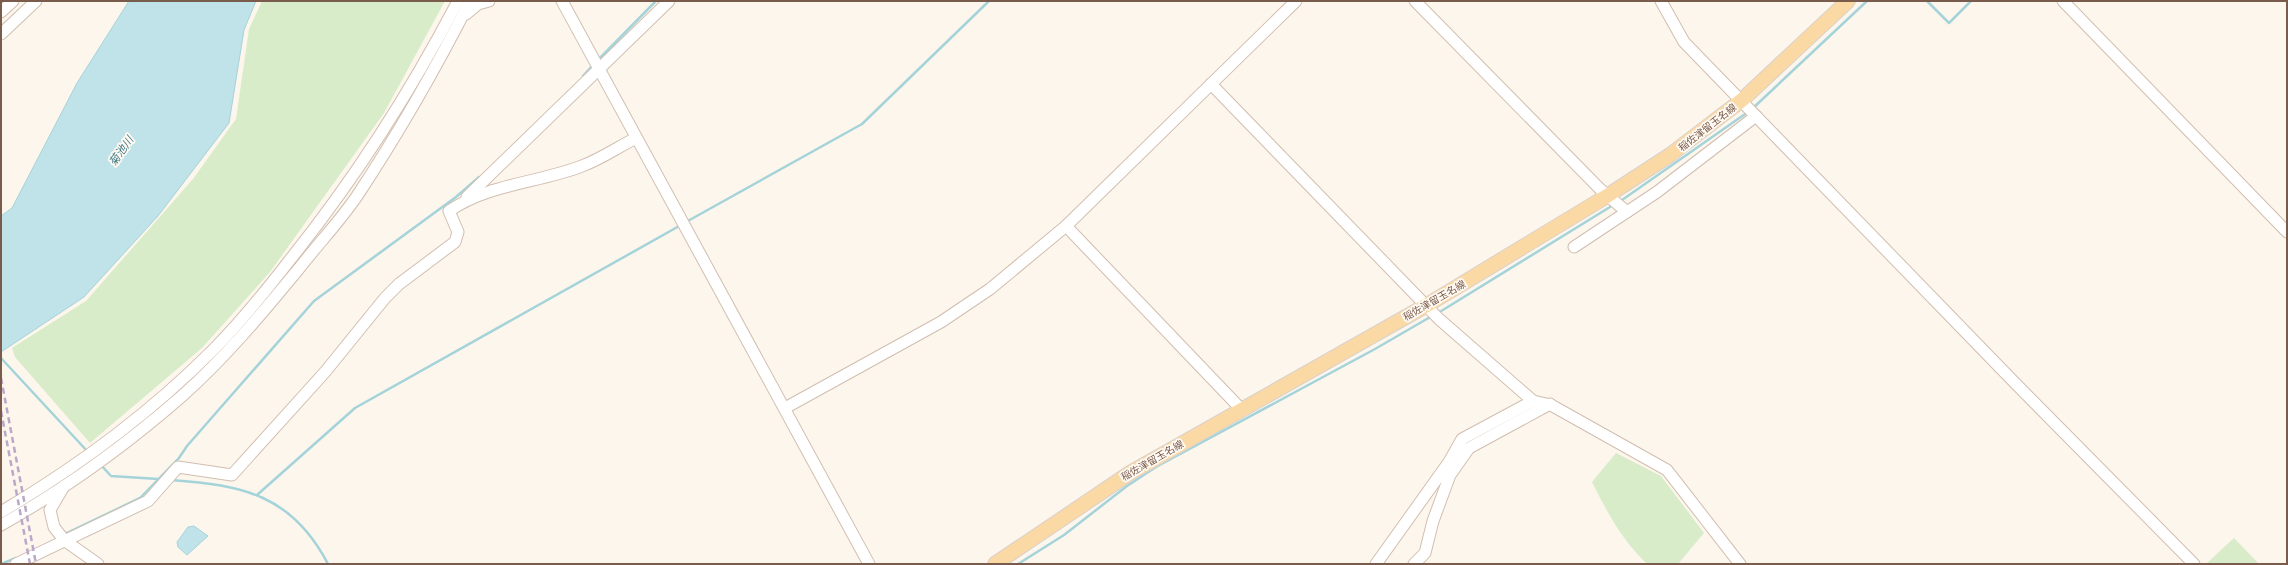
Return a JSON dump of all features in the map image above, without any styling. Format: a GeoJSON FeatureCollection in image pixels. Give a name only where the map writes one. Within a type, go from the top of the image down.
{"type":"FeatureCollection","features":[{"type":"Feature","properties":{"kind":"main road","name":"稲佐津留玉名線"},"geometry":{"type":"LineString","coordinates":[[995,564],[1130,473],[1241,409],[1429,307],[1670,155],[1743,100],[1848,1]]}},
{"type":"Feature","properties":{"kind":"street"},"geometry":{"type":"LineString","coordinates":[[1,12],[13,1]]}},
{"type":"Feature","properties":{"kind":"street"},"geometry":{"type":"LineString","coordinates":[[1,34],[36,1]]}},
{"type":"Feature","properties":{"kind":"street"},"geometry":{"type":"LineString","coordinates":[[1,512],[58,477],[135,420],[212,351],[261,297],[324,218],[363,162],[408,92],[458,1]]}},
{"type":"Feature","properties":{"kind":"street"},"geometry":{"type":"LineString","coordinates":[[1,525],[65,484],[182,395],[235,343],[356,198],[397,133],[470,1]]}},
{"type":"Feature","properties":{"kind":"street"},"geometry":{"type":"LineString","coordinates":[[461,18],[478,4],[489,1]]}},
{"type":"Feature","properties":{"kind":"street"},"geometry":{"type":"LineString","coordinates":[[562,1],[869,564]]}},
{"type":"Feature","properties":{"kind":"street"},"geometry":{"type":"LineString","coordinates":[[16,564],[148,501],[178,467],[232,475],[325,372],[385,298],[399,284],[456,242],[458,232],[449,212],[462,202],[669,1]]}},
{"type":"Feature","properties":{"kind":"street"},"geometry":{"type":"LineString","coordinates":[[785,408],[941,322],[990,289],[1066,226],[1296,1]]}},
{"type":"Feature","properties":{"kind":"street"},"geometry":{"type":"LineString","coordinates":[[1415,1],[1607,196],[1627,212]]}},
{"type":"Feature","properties":{"kind":"street"},"geometry":{"type":"LineString","coordinates":[[1661,1],[1684,42],[1743,100],[1756,116],[2019,388],[2194,564]]}},
{"type":"Feature","properties":{"kind":"street"},"geometry":{"type":"LineString","coordinates":[[2063,1],[2287,232]]}},
{"type":"Feature","properties":{"kind":"street"},"geometry":{"type":"LineString","coordinates":[[1211,84],[1439,319],[1533,401],[1550,404],[1667,470],[1740,564]]}},
{"type":"Feature","properties":{"kind":"street"},"geometry":{"type":"LineString","coordinates":[[1574,247],[1657,192],[1756,116]]}},
{"type":"Feature","properties":{"kind":"street"},"geometry":{"type":"LineString","coordinates":[[462,202],[484,193],[582,166],[636,138]]}},
{"type":"Feature","properties":{"kind":"street"},"geometry":{"type":"LineString","coordinates":[[1066,226],[1241,409]]}},
{"type":"Feature","properties":{"kind":"street"},"geometry":{"type":"LineString","coordinates":[[1376,564],[1449,462],[1462,439],[1533,401]]}},
{"type":"Feature","properties":{"kind":"street"},"geometry":{"type":"LineString","coordinates":[[1414,564],[1425,553],[1433,521],[1450,475],[1469,448],[1550,404]]}},
{"type":"Feature","properties":{"kind":"street"},"geometry":{"type":"LineString","coordinates":[[65,484],[50,510],[54,527],[64,540],[98,564]]}},
{"type":"Feature","properties":{"kind":"green space"},"geometry":{"type":"Polygon","coordinates":[[[262,1],[445,1],[384,113],[270,272],[202,348],[90,443],[15,357],[12,348],[86,301],[193,179],[236,119],[249,29],[262,1]]]}},
{"type":"Feature","properties":{"kind":"green space"},"geometry":{"type":"Polygon","coordinates":[[[1616,453],[1661,476],[1704,533],[1678,564],[1647,564],[1630,545],[1603,504],[1592,482],[1616,453]]]}},
{"type":"Feature","properties":{"kind":"green space"},"geometry":{"type":"Polygon","coordinates":[[[2234,538],[2259,564],[2206,564],[2234,538]]]}},
{"type":"Feature","properties":{"kind":"water","name":"菊池川"},"geometry":{"type":"Polygon","coordinates":[[[129,1],[256,1],[244,30],[229,123],[158,216],[84,297],[1,352],[1,216],[12,208],[77,83],[129,1]]]}},
{"type":"Feature","properties":{"kind":"water"},"geometry":{"type":"Polygon","coordinates":[[[194,526],[208,536],[187,555],[178,547],[177,542],[188,527],[194,526]]]}},
{"type":"Feature","properties":{"kind":"waterway"},"geometry":{"type":"LineString","coordinates":[[598,60],[656,1]]}},
{"type":"Feature","properties":{"kind":"waterway"},"geometry":{"type":"LineString","coordinates":[[686,222],[862,124],[989,1]]}},
{"type":"Feature","properties":{"kind":"waterway"},"geometry":{"type":"LineString","coordinates":[[1752,109],[1867,1]]}},
{"type":"Feature","properties":{"kind":"waterway"},"geometry":{"type":"LineString","coordinates":[[1927,1],[1949,23],[1971,1]]}},
{"type":"Feature","properties":{"kind":"waterway"},"geometry":{"type":"LineString","coordinates":[[583,76],[593,65]]}},
{"type":"Feature","properties":{"kind":"waterway"},"geometry":{"type":"LineString","coordinates":[[1622,200],[1748,112]]}},
{"type":"Feature","properties":{"kind":"waterway"},"geometry":{"type":"LineString","coordinates":[[63,535],[140,498],[179,458],[187,446],[314,301],[456,197],[479,177]]}},
{"type":"Feature","properties":{"kind":"waterway"},"geometry":{"type":"LineString","coordinates":[[1438,313],[1610,207]]}},
{"type":"Feature","properties":{"kind":"waterway"},"geometry":{"type":"LineString","coordinates":[[257,495],[355,408],[681,225]]}},
{"type":"Feature","properties":{"kind":"waterway"},"geometry":{"type":"LineString","coordinates":[[1018,564],[1064,535],[1127,486],[1156,467],[1375,349],[1432,316]]}},
{"type":"Feature","properties":{"kind":"waterway"},"geometry":{"type":"LineString","coordinates":[[1,358],[88,452]]}},
{"type":"Feature","properties":{"kind":"waterway"},"geometry":{"type":"LineString","coordinates":[[100,464],[111,476],[158,479]]}},
{"type":"Feature","properties":{"kind":"waterway"},"geometry":{"type":"LineString","coordinates":[[171,480],[221,486],[243,491],[263,498],[281,508],[298,522],[314,541],[328,564]]}},
{"type":"Feature","properties":{"kind":"waterway"},"geometry":{"type":"LineString","coordinates":[[1,564],[16,558]]}},
{"type":"Feature","properties":{"kind":"railway"},"geometry":{"type":"LineString","coordinates":[[1,378],[36,564]]}},
{"type":"Feature","properties":{"kind":"railway"},"geometry":{"type":"LineString","coordinates":[[1,411],[30,564]]}}]}
